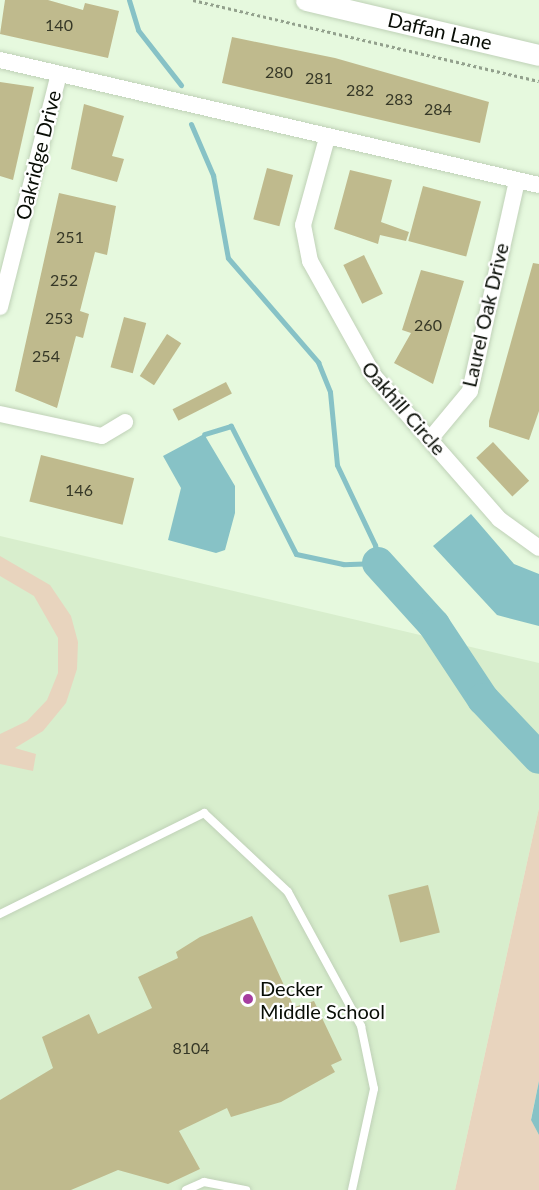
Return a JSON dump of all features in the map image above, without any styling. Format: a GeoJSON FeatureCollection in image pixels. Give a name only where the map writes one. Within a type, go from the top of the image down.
{"type":"FeatureCollection","features":[{"type":"Feature","properties":{"kind":"street","name":"Daffan Lane"},"geometry":{"type":"LineString","coordinates":[[306,0],[539,54]]}},
{"type":"Feature","properties":{"kind":"street"},"geometry":{"type":"LineString","coordinates":[[0,60],[327,138],[539,185]]}},
{"type":"Feature","properties":{"kind":"street","name":"Oakridge Drive"},"geometry":{"type":"LineString","coordinates":[[0,306],[59,74]]}},
{"type":"Feature","properties":{"kind":"street","name":"Oakhill Circle"},"geometry":{"type":"LineString","coordinates":[[327,138],[303,225],[310,261],[358,354],[499,519],[539,548]]}},
{"type":"Feature","properties":{"kind":"street","name":"Laurel Oak Drive"},"geometry":{"type":"LineString","coordinates":[[431,438],[470,391],[517,180]]}},
{"type":"Feature","properties":{"kind":"street"},"geometry":{"type":"LineString","coordinates":[[0,414],[102,436],[125,422]]}},
{"type":"Feature","properties":{"kind":"lane"},"geometry":{"type":"LineString","coordinates":[[0,914],[204,813],[288,892],[361,1026],[374,1089],[352,1190]]}},
{"type":"Feature","properties":{"kind":"lane"},"geometry":{"type":"LineString","coordinates":[[186,1190],[204,1182],[246,1190]]}},
{"type":"Feature","properties":{"kind":"path"},"geometry":{"type":"LineString","coordinates":[[193,0],[539,81]]}},
{"type":"Feature","properties":{"kind":"shaded area","name":"Decker Middle School"},"geometry":{"type":"Polygon","coordinates":[[[0,536],[539,663],[539,808],[455,1190],[0,1190],[0,536]]]}},
{"type":"Feature","properties":{"kind":"shaded area"},"geometry":{"type":"Polygon","coordinates":[[[0,556],[50,585],[71,616],[78,642],[77,669],[66,703],[43,731],[15,748],[36,754],[33,771],[0,764],[0,734],[27,721],[47,700],[58,673],[58,638],[34,596],[0,576],[0,556]]]}},
{"type":"Feature","properties":{"kind":"shaded area"},"geometry":{"type":"Polygon","coordinates":[[[539,808],[539,1081],[531,1119],[539,1135],[539,1190],[455,1190],[539,808]]]}},
{"type":"Feature","properties":{"kind":"water"},"geometry":{"type":"Polygon","coordinates":[[[204,434],[235,486],[235,513],[225,550],[216,553],[168,540],[181,488],[163,456],[204,434]]]}},
{"type":"Feature","properties":{"kind":"water"},"geometry":{"type":"Polygon","coordinates":[[[471,514],[514,564],[539,574],[539,626],[497,615],[433,546],[471,514]]]}},
{"type":"Feature","properties":{"kind":"water"},"geometry":{"type":"Polygon","coordinates":[[[539,1081],[539,1135],[531,1120],[539,1081]]]}},
{"type":"Feature","properties":{"kind":"building"},"geometry":{"type":"Polygon","coordinates":[[[5,0],[48,0],[83,10],[85,3],[119,11],[108,58],[0,34],[5,0]]]}},
{"type":"Feature","properties":{"kind":"building"},"geometry":{"type":"Polygon","coordinates":[[[232,37],[335,58],[489,102],[480,143],[222,83],[232,37]]]}},
{"type":"Feature","properties":{"kind":"building"},"geometry":{"type":"Polygon","coordinates":[[[0,82],[34,87],[13,180],[0,176],[0,82]]]}},
{"type":"Feature","properties":{"kind":"building"},"geometry":{"type":"Polygon","coordinates":[[[84,104],[124,116],[112,156],[124,159],[117,182],[71,169],[84,104]]]}},
{"type":"Feature","properties":{"kind":"building"},"geometry":{"type":"Polygon","coordinates":[[[267,168],[293,175],[279,226],[253,219],[267,168]]]}},
{"type":"Feature","properties":{"kind":"building"},"geometry":{"type":"Polygon","coordinates":[[[350,170],[392,180],[381,222],[409,232],[406,241],[380,235],[378,244],[334,229],[350,170]]]}},
{"type":"Feature","properties":{"kind":"building"},"geometry":{"type":"Polygon","coordinates":[[[423,186],[481,202],[466,257],[408,241],[423,186]]]}},
{"type":"Feature","properties":{"kind":"building"},"geometry":{"type":"Polygon","coordinates":[[[59,193],[116,206],[107,255],[95,252],[80,311],[89,314],[83,338],[76,336],[57,408],[15,391],[59,193]]]}},
{"type":"Feature","properties":{"kind":"building"},"geometry":{"type":"Polygon","coordinates":[[[364,255],[383,294],[362,304],[343,265],[364,255]]]}},
{"type":"Feature","properties":{"kind":"building"},"geometry":{"type":"Polygon","coordinates":[[[533,263],[539,264],[539,411],[529,440],[489,427],[489,421],[533,263]]]}},
{"type":"Feature","properties":{"kind":"building"},"geometry":{"type":"Polygon","coordinates":[[[421,270],[464,281],[433,384],[394,363],[411,333],[402,330],[421,270]]]}},
{"type":"Feature","properties":{"kind":"building"},"geometry":{"type":"Polygon","coordinates":[[[124,317],[146,323],[133,373],[111,367],[124,317]]]}},
{"type":"Feature","properties":{"kind":"building"},"geometry":{"type":"Polygon","coordinates":[[[167,334],[181,343],[154,385],[140,376],[167,334]]]}},
{"type":"Feature","properties":{"kind":"building"},"geometry":{"type":"Polygon","coordinates":[[[226,382],[232,394],[178,421],[173,409],[226,382]]]}},
{"type":"Feature","properties":{"kind":"building"},"geometry":{"type":"Polygon","coordinates":[[[493,442],[529,481],[512,496],[476,458],[493,442]]]}},
{"type":"Feature","properties":{"kind":"building"},"geometry":{"type":"Polygon","coordinates":[[[41,455],[134,478],[123,525],[29,502],[41,455]]]}},
{"type":"Feature","properties":{"kind":"building"},"geometry":{"type":"Polygon","coordinates":[[[428,885],[440,933],[400,942],[388,895],[428,885]]]}},
{"type":"Feature","properties":{"kind":"building"},"geometry":{"type":"Polygon","coordinates":[[[252,916],[294,1007],[314,1001],[342,1060],[331,1065],[335,1072],[281,1102],[231,1117],[227,1108],[179,1131],[200,1169],[168,1184],[118,1170],[71,1190],[0,1190],[0,1100],[53,1068],[42,1037],[89,1014],[98,1034],[152,1008],[138,977],[178,958],[176,952],[200,937],[252,916]]]}},
{"type":"Feature","properties":{"kind":"waterway"},"geometry":{"type":"LineString","coordinates":[[129,0],[138,30],[181,85]]}},
{"type":"Feature","properties":{"kind":"waterway"},"geometry":{"type":"LineString","coordinates":[[191,124],[213,175],[228,258],[318,362],[330,392],[337,465],[375,545],[378,563],[343,564],[296,554],[231,426],[204,434]]}},
{"type":"Feature","properties":{"kind":"waterway"},"geometry":{"type":"LineString","coordinates":[[378,563],[434,625],[483,699],[539,758]]}},
{"type":"Feature","properties":{"kind":"place","name":"Decker Middle School"},"geometry":{"type":"Point","coordinates":[248,999]}}]}
